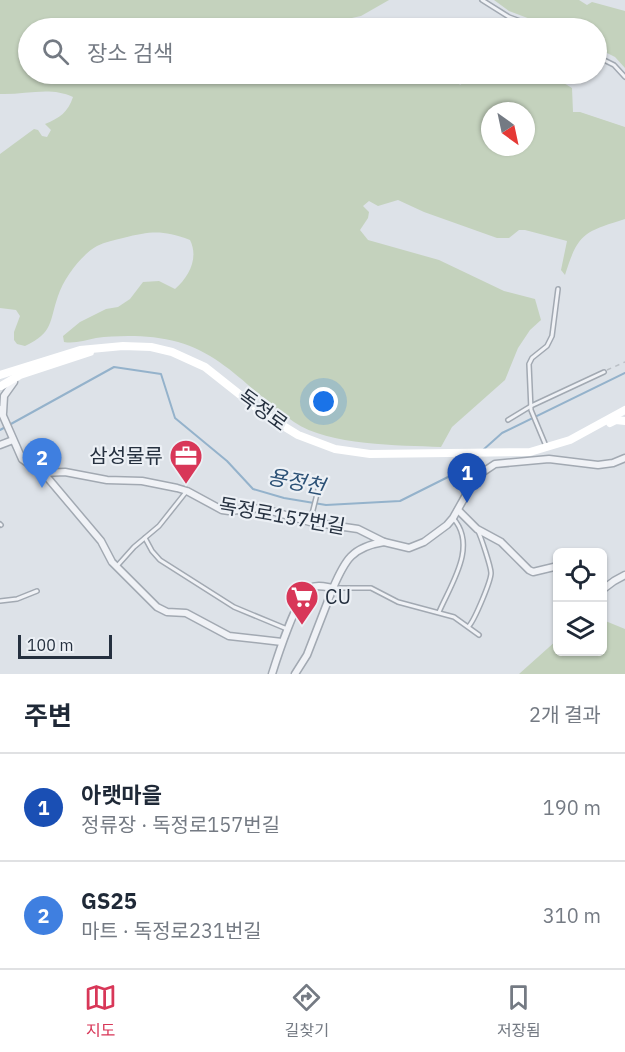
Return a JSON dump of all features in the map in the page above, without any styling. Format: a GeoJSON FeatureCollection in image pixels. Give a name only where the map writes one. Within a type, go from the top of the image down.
{"type":"FeatureCollection","features":[{"type":"Feature","properties":{"kind":"street","name":"독정로"},"geometry":{"type":"LineString","coordinates":[[0,383],[111,347]]}},
{"type":"Feature","properties":{"kind":"street","name":"독정로"},"geometry":{"type":"LineString","coordinates":[[0,383],[67,353],[111,347],[151,347],[172,352],[195,362],[212,372],[277,423],[310,441],[335,449],[358,453],[422,454],[507,453],[547,448]]}},
{"type":"Feature","properties":{"kind":"street"},"geometry":{"type":"LineString","coordinates":[[4,416],[2,402],[7,390],[16,380],[30,372]]}},
{"type":"Feature","properties":{"kind":"street"},"geometry":{"type":"LineString","coordinates":[[0,404],[22,459],[43,473],[101,541],[112,562],[162,610],[186,613],[229,636],[282,642]]}},
{"type":"Feature","properties":{"kind":"street"},"geometry":{"type":"LineString","coordinates":[[0,409],[4,416]]}},
{"type":"Feature","properties":{"kind":"street"},"geometry":{"type":"LineString","coordinates":[[582,435],[625,410]]}},
{"type":"Feature","properties":{"kind":"street"},"geometry":{"type":"LineString","coordinates":[[547,448],[616,420],[625,421]]}},
{"type":"Feature","properties":{"kind":"street"},"geometry":{"type":"LineString","coordinates":[[0,445],[14,440]]}},
{"type":"Feature","properties":{"kind":"street","name":"독정로157번길"},"geometry":{"type":"LineString","coordinates":[[43,473],[64,472],[107,480],[142,481],[187,491],[222,510],[261,508],[310,522],[358,529],[384,542],[404,548],[416,546],[436,535],[453,518],[471,486],[483,472],[495,464],[549,459],[598,465],[613,463],[625,458]]}},
{"type":"Feature","properties":{"kind":"street"},"geometry":{"type":"LineString","coordinates":[[458,510],[477,530],[501,542],[529,570],[533,572],[553,567]]}},
{"type":"Feature","properties":{"kind":"street"},"geometry":{"type":"LineString","coordinates":[[295,674],[307,654],[342,568],[351,555],[365,546],[384,542]]}},
{"type":"Feature","properties":{"kind":"street"},"geometry":{"type":"LineString","coordinates":[[607,586],[625,575]]}},
{"type":"Feature","properties":{"kind":"street"},"geometry":{"type":"LineString","coordinates":[[272,674],[282,642],[306,592],[316,586],[333,588]]}},
{"type":"Feature","properties":{"kind":"lane"},"geometry":{"type":"LineString","coordinates":[[482,0],[512,18]]}},
{"type":"Feature","properties":{"kind":"lane"},"geometry":{"type":"LineString","coordinates":[[607,61],[614,65],[625,77]]}},
{"type":"Feature","properties":{"kind":"lane"},"geometry":{"type":"LineString","coordinates":[[547,448],[531,408],[529,361],[547,346],[552,336],[558,289]]}},
{"type":"Feature","properties":{"kind":"lane"},"geometry":{"type":"LineString","coordinates":[[508,420],[604,372]]}},
{"type":"Feature","properties":{"kind":"lane"},"geometry":{"type":"LineString","coordinates":[[310,522],[318,490]]}},
{"type":"Feature","properties":{"kind":"lane"},"geometry":{"type":"LineString","coordinates":[[116,566],[159,526],[187,491]]}},
{"type":"Feature","properties":{"kind":"lane"},"geometry":{"type":"LineString","coordinates":[[440,612],[463,558],[461,529],[453,518]]}},
{"type":"Feature","properties":{"kind":"lane"},"geometry":{"type":"LineString","coordinates":[[469,626],[479,611],[491,574],[477,530]]}},
{"type":"Feature","properties":{"kind":"lane"},"geometry":{"type":"LineString","coordinates":[[145,538],[159,560],[234,607],[288,629]]}},
{"type":"Feature","properties":{"kind":"lane"},"geometry":{"type":"LineString","coordinates":[[333,588],[372,588],[398,602],[454,617],[479,635]]}},
{"type":"Feature","properties":{"kind":"lane"},"geometry":{"type":"LineString","coordinates":[[0,601],[17,599],[37,591]]}},
{"type":"Feature","properties":{"kind":"path"},"geometry":{"type":"LineString","coordinates":[[604,372],[625,362]]}},
{"type":"Feature","properties":{"kind":"green space"},"geometry":{"type":"Polygon","coordinates":[[[0,0],[389,0],[361,16],[352,18],[18,18],[18,84],[565,84],[572,88],[573,112],[580,112],[625,127],[625,219],[600,227],[584,236],[574,250],[565,275],[561,270],[567,241],[525,230],[519,230],[509,238],[497,238],[424,212],[398,200],[378,206],[369,201],[363,206],[369,212],[360,230],[368,240],[439,260],[504,291],[535,299],[541,320],[530,330],[518,348],[505,380],[452,427],[441,447],[385,445],[326,436],[294,422],[225,366],[195,348],[158,338],[127,336],[64,342],[63,336],[80,322],[106,309],[118,307],[130,299],[143,282],[159,281],[175,289],[185,279],[193,260],[193,247],[190,240],[180,237],[164,233],[150,233],[113,240],[97,246],[79,261],[64,282],[46,331],[25,346],[17,344],[14,340],[14,332],[20,316],[16,310],[0,308],[0,154],[34,129],[47,137],[51,130],[45,124],[63,114],[69,107],[73,97],[46,91],[0,94],[0,0]]]}},
{"type":"Feature","properties":{"kind":"green space"},"geometry":{"type":"Polygon","coordinates":[[[494,0],[579,0],[587,5],[592,2],[625,11],[625,68],[615,57],[607,53],[607,18],[528,18],[509,11],[494,0]]]}},
{"type":"Feature","properties":{"kind":"green space"},"geometry":{"type":"Polygon","coordinates":[[[607,622],[625,629],[625,674],[519,674],[553,644],[553,656],[607,656],[607,622]]]}},
{"type":"Feature","properties":{"kind":"waterway","name":"용정천"},"geometry":{"type":"LineString","coordinates":[[0,430],[114,367],[161,374],[175,418],[227,461],[253,489],[284,498],[326,505],[400,501],[460,471],[477,456]]}},
{"type":"Feature","properties":{"kind":"waterway","name":"용정천"},"geometry":{"type":"LineString","coordinates":[[483,450],[502,433],[625,373]]}},
{"type":"Feature","properties":{"kind":"place","name":"삼성물류"},"geometry":{"type":"Point","coordinates":[186,485]}},
{"type":"Feature","properties":{"kind":"place","name":"GS25"},"geometry":{"type":"Point","coordinates":[42,488]}},
{"type":"Feature","properties":{"kind":"place","name":"아랫마을"},"geometry":{"type":"Point","coordinates":[467,503]}},
{"type":"Feature","properties":{"kind":"place","name":"CU"},"geometry":{"type":"Point","coordinates":[302,626]}}]}
